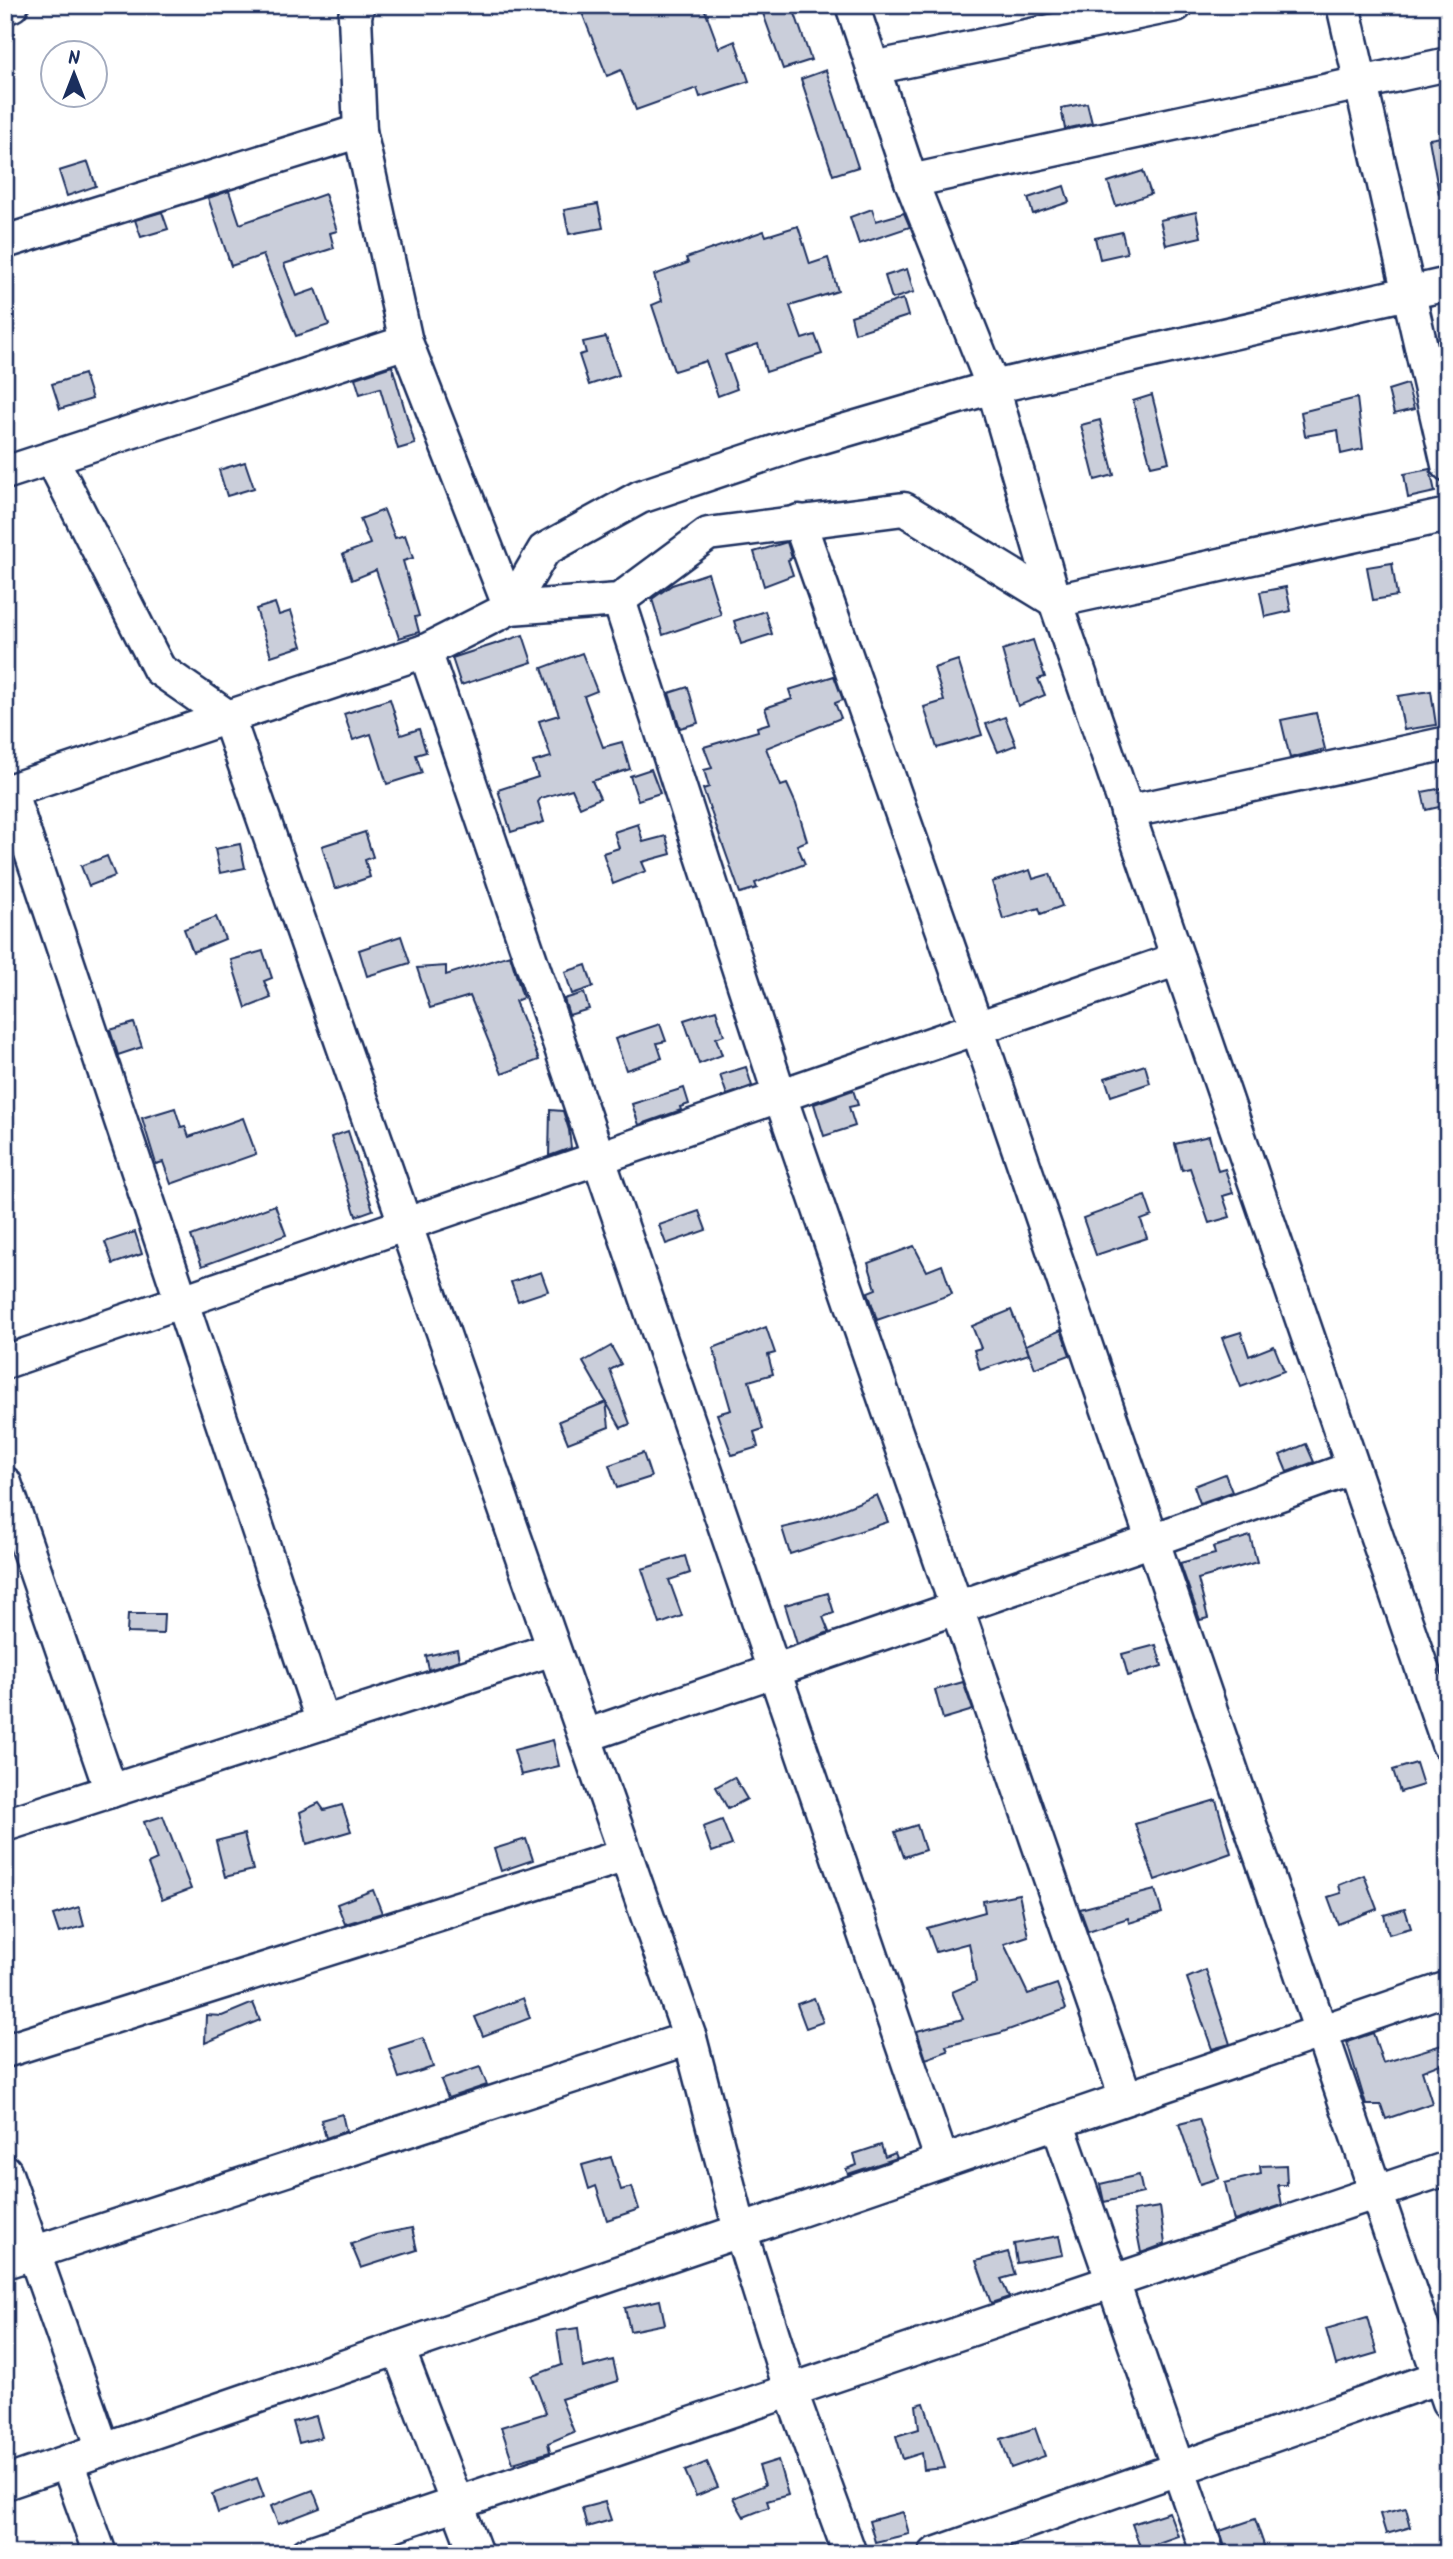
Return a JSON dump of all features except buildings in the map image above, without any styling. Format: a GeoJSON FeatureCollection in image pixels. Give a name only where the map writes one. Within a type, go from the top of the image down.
{"type":"FeatureCollection","features":[{"type":"Feature","properties":{"kind":"street"},"geometry":{"type":"LineString","coordinates":[[5,8],[12,5]]}},
{"type":"Feature","properties":{"kind":"street"},"geometry":{"type":"LineString","coordinates":[[852,5],[911,181],[993,387],[1055,601],[1352,1468],[1440,1697],[1448,1744]]}},
{"type":"Feature","properties":{"kind":"street"},"geometry":{"type":"LineString","coordinates":[[873,68],[1176,5]]}},
{"type":"Feature","properties":{"kind":"street"},"geometry":{"type":"LineString","coordinates":[[1343,5],[1448,465]]}},
{"type":"Feature","properties":{"kind":"street"},"geometry":{"type":"LineString","coordinates":[[355,9],[360,131],[406,342],[510,608]]}},
{"type":"Feature","properties":{"kind":"street"},"geometry":{"type":"LineString","coordinates":[[911,181],[1448,64]]}},
{"type":"Feature","properties":{"kind":"street"},"geometry":{"type":"LineString","coordinates":[[5,242],[360,131]]}},
{"type":"Feature","properties":{"kind":"street"},"geometry":{"type":"LineString","coordinates":[[510,608],[544,550],[640,497],[795,444],[993,387],[1448,284]]}},
{"type":"Feature","properties":{"kind":"street"},"geometry":{"type":"LineString","coordinates":[[5,472],[52,459],[406,342]]}},
{"type":"Feature","properties":{"kind":"street"},"geometry":{"type":"LineString","coordinates":[[52,459],[159,669],[228,717],[690,2038],[740,2230],[791,2392],[850,2554]]}},
{"type":"Feature","properties":{"kind":"street"},"geometry":{"type":"LineString","coordinates":[[323,1723],[7,791],[425,651],[510,608],[619,600],[708,534],[904,509],[1055,601],[1448,515]]}},
{"type":"Feature","properties":{"kind":"street"},"geometry":{"type":"LineString","coordinates":[[799,521],[1445,2384],[1178,2469],[934,2554]]}},
{"type":"Feature","properties":{"kind":"street"},"geometry":{"type":"LineString","coordinates":[[619,600],[780,1096],[1126,2098]]}},
{"type":"Feature","properties":{"kind":"street"},"geometry":{"type":"LineString","coordinates":[[425,651],[942,2161]]}},
{"type":"Feature","properties":{"kind":"street"},"geometry":{"type":"LineString","coordinates":[[1127,811],[1448,743]]}},
{"type":"Feature","properties":{"kind":"street"},"geometry":{"type":"LineString","coordinates":[[5,1362],[1178,959]]}},
{"type":"Feature","properties":{"kind":"street"},"geometry":{"type":"LineString","coordinates":[[585,1736],[1153,1541],[1352,1468]]}},
{"type":"Feature","properties":{"kind":"street"},"geometry":{"type":"LineString","coordinates":[[5,1483],[111,1791]]}},
{"type":"Feature","properties":{"kind":"street"},"geometry":{"type":"LineString","coordinates":[[5,1825],[553,1649]]}},
{"type":"Feature","properties":{"kind":"street"},"geometry":{"type":"LineString","coordinates":[[5,2051],[626,1855]]}},
{"type":"Feature","properties":{"kind":"street"},"geometry":{"type":"LineString","coordinates":[[5,2483],[1448,1988]]}},
{"type":"Feature","properties":{"kind":"street"},"geometry":{"type":"LineString","coordinates":[[19,2258],[690,2038]]}},
{"type":"Feature","properties":{"kind":"street"},"geometry":{"type":"LineString","coordinates":[[1057,2122],[1208,2554]]}},
{"type":"Feature","properties":{"kind":"street"},"geometry":{"type":"LineString","coordinates":[[307,2554],[456,2501],[791,2392],[1448,2168]]}},
{"type":"Feature","properties":{"kind":"street"},"geometry":{"type":"LineString","coordinates":[[5,2171],[19,2258],[103,2449]]}},
{"type":"Feature","properties":{"kind":"street"},"geometry":{"type":"LineString","coordinates":[[398,2348],[476,2554]]}},
{"type":"Feature","properties":{"kind":"street"},"geometry":{"type":"LineString","coordinates":[[67,2462],[100,2554]]}}]}
